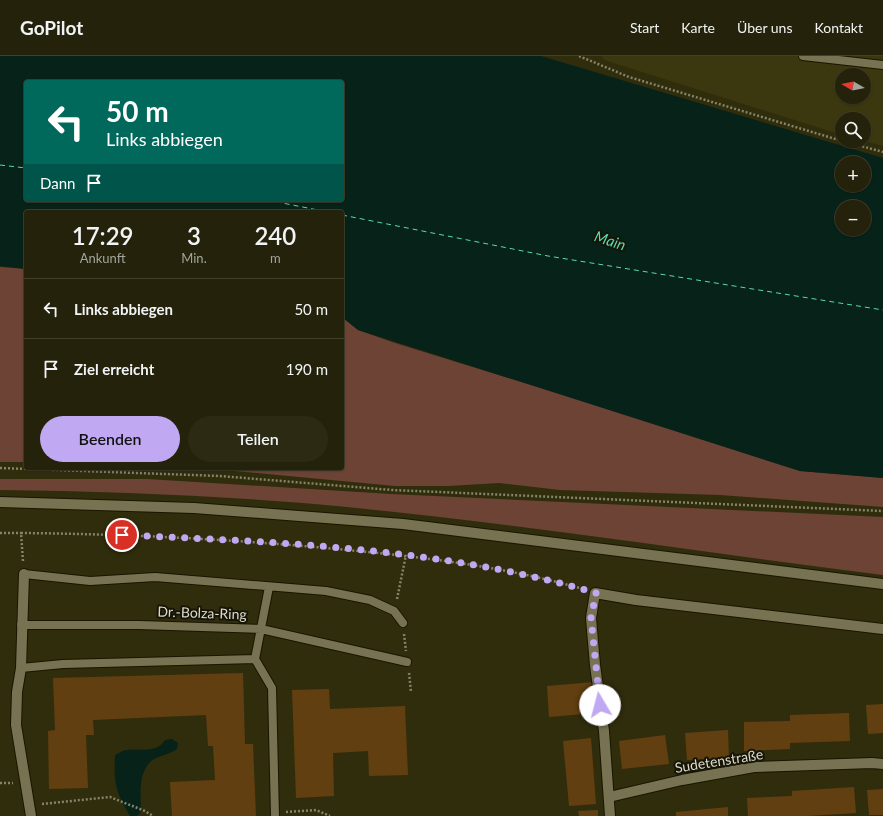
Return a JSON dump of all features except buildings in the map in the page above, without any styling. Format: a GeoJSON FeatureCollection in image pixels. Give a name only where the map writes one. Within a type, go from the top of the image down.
{"type":"FeatureCollection","features":[{"type":"Feature","properties":{"kind":"street"},"geometry":{"type":"LineString","coordinates":[[0,502],[194,508],[403,524],[883,584]]}},
{"type":"Feature","properties":{"kind":"street"},"geometry":{"type":"LineString","coordinates":[[24,574],[21,668],[17,692],[16,725],[31,816]]}},
{"type":"Feature","properties":{"kind":"street"},"geometry":{"type":"LineString","coordinates":[[610,816],[604,731],[595,665],[591,618],[596,593],[644,601],[883,629]]}},
{"type":"Feature","properties":{"kind":"street","name":"Sudetenstraße"},"geometry":{"type":"LineString","coordinates":[[609,797],[682,780],[754,767],[872,763],[883,764]]}},
{"type":"Feature","properties":{"kind":"lane"},"geometry":{"type":"LineString","coordinates":[[802,56],[883,65]]}},
{"type":"Feature","properties":{"kind":"lane"},"geometry":{"type":"LineString","coordinates":[[24,574],[90,581],[155,577],[326,591],[370,600],[394,611],[403,623]]}},
{"type":"Feature","properties":{"kind":"lane"},"geometry":{"type":"LineString","coordinates":[[269,587],[261,629],[407,662]]}},
{"type":"Feature","properties":{"kind":"lane","name":"Dr.-Bolza-Ring"},"geometry":{"type":"LineString","coordinates":[[22,625],[139,625],[261,629],[255,659]]}},
{"type":"Feature","properties":{"kind":"lane"},"geometry":{"type":"LineString","coordinates":[[21,668],[63,664],[255,659],[272,688],[276,814]]}},
{"type":"Feature","properties":{"kind":"path"},"geometry":{"type":"LineString","coordinates":[[579,56],[629,77],[835,139]]}},
{"type":"Feature","properties":{"kind":"path"},"geometry":{"type":"LineString","coordinates":[[868,148],[883,152]]}},
{"type":"Feature","properties":{"kind":"path"},"geometry":{"type":"LineString","coordinates":[[0,468],[24,469]]}},
{"type":"Feature","properties":{"kind":"path"},"geometry":{"type":"LineString","coordinates":[[55,470],[220,476],[392,490],[883,510]]}},
{"type":"Feature","properties":{"kind":"path"},"geometry":{"type":"LineString","coordinates":[[0,533],[158,536],[406,555],[524,575],[561,583],[596,593]]}},
{"type":"Feature","properties":{"kind":"path"},"geometry":{"type":"LineString","coordinates":[[21,533],[24,574]]}},
{"type":"Feature","properties":{"kind":"path"},"geometry":{"type":"LineString","coordinates":[[394,611],[406,555]]}},
{"type":"Feature","properties":{"kind":"path"},"geometry":{"type":"LineString","coordinates":[[30,805],[110,797],[145,811],[153,816]]}},
{"type":"Feature","properties":{"kind":"path"},"geometry":{"type":"LineString","coordinates":[[276,814],[316,810],[330,816]]}},
{"type":"Feature","properties":{"kind":"shaded area"},"geometry":{"type":"Polygon","coordinates":[[[601,56],[883,56],[883,146],[871,143],[871,112],[835,112],[835,133],[604,60],[601,56]]]}},
{"type":"Feature","properties":{"kind":"shaded area"},"geometry":{"type":"Polygon","coordinates":[[[0,267],[24,269],[24,462],[0,462],[0,267]]]}},
{"type":"Feature","properties":{"kind":"shaded area"},"geometry":{"type":"Polygon","coordinates":[[[344,319],[358,330],[395,343],[577,399],[800,471],[883,478],[883,507],[720,495],[560,490],[499,483],[448,486],[395,486],[224,470],[344,470],[344,319]]]}},
{"type":"Feature","properties":{"kind":"shaded area"},"geometry":{"type":"Polygon","coordinates":[[[0,479],[147,479],[391,494],[883,517],[883,575],[521,527],[376,510],[265,500],[114,492],[0,490],[0,479]]]}},
{"type":"Feature","properties":{"kind":"water","name":"Main"},"geometry":{"type":"Polygon","coordinates":[[[0,56],[541,56],[835,144],[835,148],[849,148],[883,158],[883,478],[800,471],[358,330],[344,319],[344,210],[24,210],[24,269],[0,266],[0,56]]]}},
{"type":"Feature","properties":{"kind":"water"},"geometry":{"type":"Polygon","coordinates":[[[172,739],[178,743],[177,749],[154,759],[149,764],[142,776],[141,812],[137,816],[130,816],[116,787],[115,755],[126,750],[153,749],[165,740],[172,739]]]}},
{"type":"Feature","properties":{"kind":"ferry route"},"geometry":{"type":"LineString","coordinates":[[0,165],[24,168]]}},
{"type":"Feature","properties":{"kind":"ferry route"},"geometry":{"type":"LineString","coordinates":[[277,202],[318,210]]}},
{"type":"Feature","properties":{"kind":"ferry route"},"geometry":{"type":"LineString","coordinates":[[344,215],[548,256],[883,310]]}},
{"type":"Feature","properties":{"kind":"route"},"geometry":{"type":"LineString","coordinates":[[122,535],[289,545],[406,555],[524,575],[561,583],[596,593],[591,618],[600,705]]}}]}
